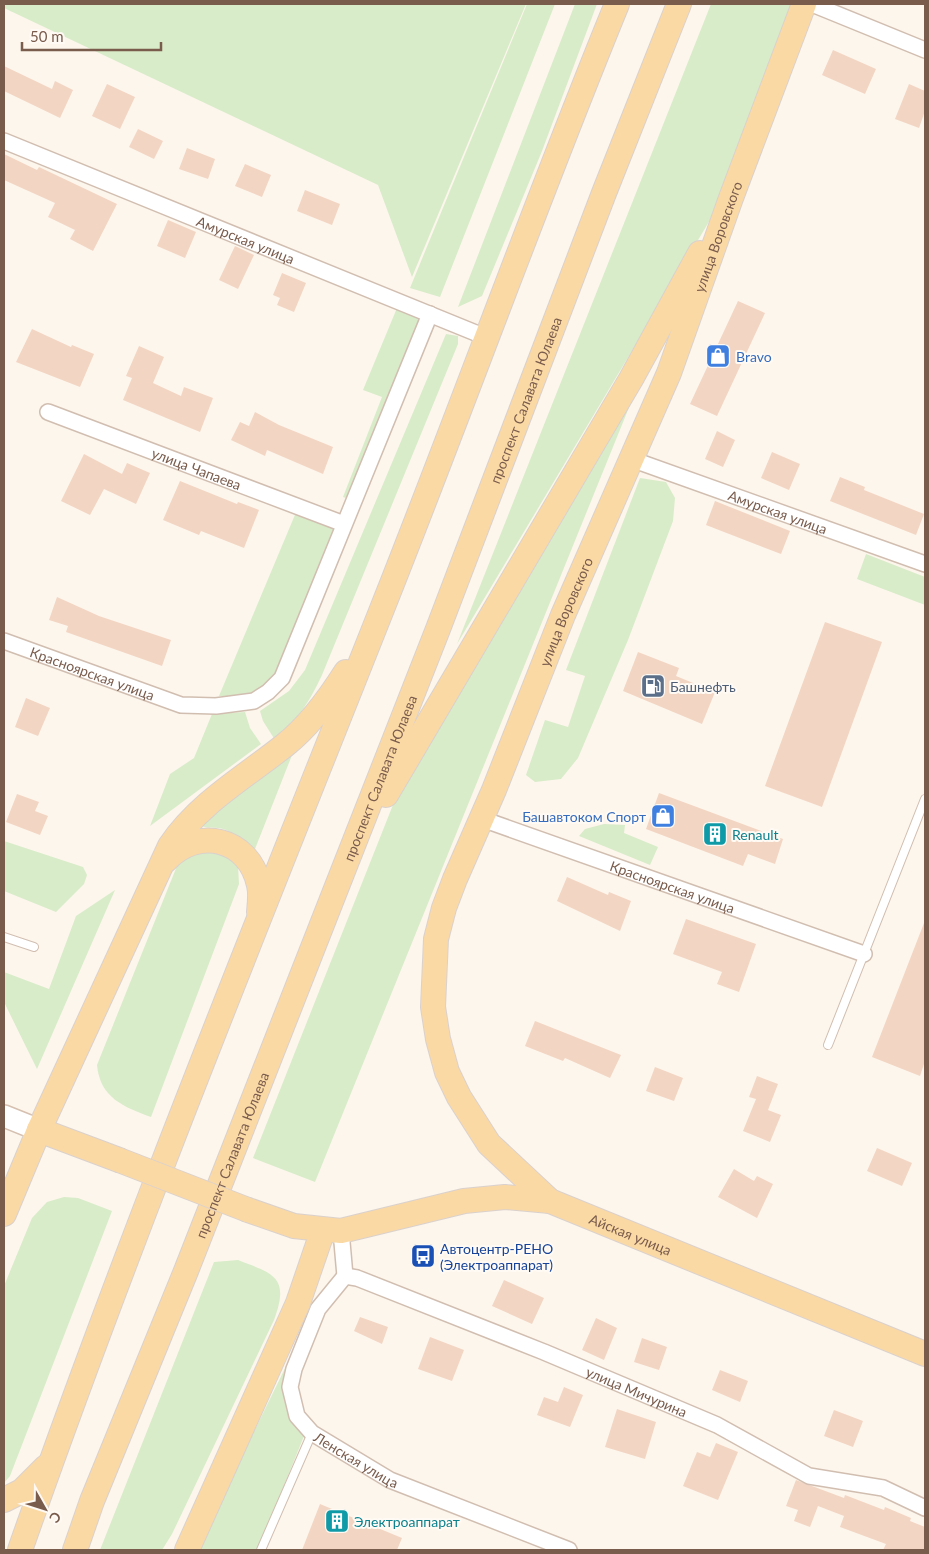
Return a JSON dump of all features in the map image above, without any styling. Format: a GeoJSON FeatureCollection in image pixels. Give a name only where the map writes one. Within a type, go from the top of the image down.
{"type":"FeatureCollection","features":[{"type":"Feature","properties":{"kind":"main road"},"geometry":{"type":"LineString","coordinates":[[20,1550],[132,1241],[488,338],[547,177],[617,4]]}},
{"type":"Feature","properties":{"kind":"main road","name":"проспект Салавата Юлаева"},"geometry":{"type":"LineString","coordinates":[[76,1550],[92,1501],[186,1271],[336,889],[679,4]]}},
{"type":"Feature","properties":{"kind":"main road","name":"улица Воровского"},"geometry":{"type":"LineString","coordinates":[[550,1201],[489,1144],[476,1125],[447,1072],[438,1039],[433,1007],[436,940],[444,908],[482,819],[563,615],[669,373],[731,198],[804,4]]}},
{"type":"Feature","properties":{"kind":"main road"},"geometry":{"type":"LineString","coordinates":[[336,889],[408,756],[631,379],[731,198]]}},
{"type":"Feature","properties":{"kind":"main road"},"geometry":{"type":"LineString","coordinates":[[4,1214],[39,1130],[170,846],[192,818],[286,744],[308,724],[334,692],[375,626]]}},
{"type":"Feature","properties":{"kind":"main road"},"geometry":{"type":"LineString","coordinates":[[158,869],[172,854],[195,841],[220,841],[233,847],[245,857],[255,871],[260,886],[258,922]]}},
{"type":"Feature","properties":{"kind":"main road"},"geometry":{"type":"LineString","coordinates":[[4,1116],[294,1226],[332,1230],[187,1550]]}},
{"type":"Feature","properties":{"kind":"main road","name":"Айская улица"},"geometry":{"type":"LineString","coordinates":[[332,1230],[464,1201],[505,1197],[550,1201],[925,1354]]}},
{"type":"Feature","properties":{"kind":"main road"},"geometry":{"type":"LineString","coordinates":[[4,1500],[22,1491],[51,1462]]}},
{"type":"Feature","properties":{"kind":"main road"},"geometry":{"type":"LineString","coordinates":[[88,1550],[92,1501]]}},
{"type":"Feature","properties":{"kind":"street"},"geometry":{"type":"LineString","coordinates":[[812,4],[925,50]]}},
{"type":"Feature","properties":{"kind":"street","name":"Амурская улица"},"geometry":{"type":"LineString","coordinates":[[4,141],[488,338]]}},
{"type":"Feature","properties":{"kind":"street","name":"Красноярская улица"},"geometry":{"type":"LineString","coordinates":[[4,641],[181,704],[216,706],[254,701],[268,692],[282,678],[430,314]]}},
{"type":"Feature","properties":{"kind":"street","name":"улица Чапаева"},"geometry":{"type":"LineString","coordinates":[[48,412],[344,524]]}},
{"type":"Feature","properties":{"kind":"street","name":"Амурская улица"},"geometry":{"type":"LineString","coordinates":[[631,459],[925,564]]}},
{"type":"Feature","properties":{"kind":"street","name":"Красноярская улица"},"geometry":{"type":"LineString","coordinates":[[482,819],[864,954]]}},
{"type":"Feature","properties":{"kind":"street"},"geometry":{"type":"LineString","coordinates":[[332,1230],[345,1276]]}},
{"type":"Feature","properties":{"kind":"street","name":"Ленская улица"},"geometry":{"type":"LineString","coordinates":[[345,1276],[318,1309],[294,1369],[290,1387],[297,1416],[312,1433],[390,1480],[569,1550]]}},
{"type":"Feature","properties":{"kind":"street","name":"улица Мичурина"},"geometry":{"type":"LineString","coordinates":[[345,1276],[357,1278],[544,1352],[717,1425],[809,1476],[883,1488],[925,1508]]}},
{"type":"Feature","properties":{"kind":"lane"},"geometry":{"type":"LineString","coordinates":[[828,1045],[925,799]]}},
{"type":"Feature","properties":{"kind":"lane"},"geometry":{"type":"LineString","coordinates":[[4,938],[34,946]]}},
{"type":"Feature","properties":{"kind":"lane"},"geometry":{"type":"LineString","coordinates":[[261,1550],[312,1433]]}},
{"type":"Feature","properties":{"kind":"green space"},"geometry":{"type":"Polygon","coordinates":[[[4,4],[526,4],[412,277],[378,185],[4,8],[4,4]]]}},
{"type":"Feature","properties":{"kind":"green space"},"geometry":{"type":"Polygon","coordinates":[[[527,4],[555,4],[440,297],[410,288],[527,4]]]}},
{"type":"Feature","properties":{"kind":"green space"},"geometry":{"type":"Polygon","coordinates":[[[575,4],[597,4],[542,151],[482,296],[458,307],[575,4]]]}},
{"type":"Feature","properties":{"kind":"green space"},"geometry":{"type":"Polygon","coordinates":[[[711,4],[797,4],[726,186],[710,220],[457,644],[711,4]]]}},
{"type":"Feature","properties":{"kind":"green space"},"geometry":{"type":"Polygon","coordinates":[[[397,308],[425,319],[349,499],[343,497],[382,397],[363,390],[397,308]]]}},
{"type":"Feature","properties":{"kind":"green space"},"geometry":{"type":"Polygon","coordinates":[[[446,334],[458,336],[458,344],[322,675],[302,710],[275,740],[263,721],[260,711],[289,691],[305,670],[446,334]]]}},
{"type":"Feature","properties":{"kind":"green space"},"geometry":{"type":"Polygon","coordinates":[[[630,405],[315,1182],[253,1158],[406,772],[630,405]]]}},
{"type":"Feature","properties":{"kind":"green space"},"geometry":{"type":"Polygon","coordinates":[[[640,478],[666,482],[675,498],[673,521],[628,640],[578,758],[561,779],[535,782],[526,775],[545,720],[568,727],[585,676],[566,670],[640,478]]]}},
{"type":"Feature","properties":{"kind":"green space"},"geometry":{"type":"Polygon","coordinates":[[[297,510],[336,526],[277,676],[251,694],[219,696],[297,510]]]}},
{"type":"Feature","properties":{"kind":"green space"},"geometry":{"type":"Polygon","coordinates":[[[866,554],[925,577],[925,605],[857,579],[866,554]]]}},
{"type":"Feature","properties":{"kind":"green space"},"geometry":{"type":"Polygon","coordinates":[[[245,712],[250,728],[261,744],[150,826],[170,774],[194,758],[212,714],[245,712]]]}},
{"type":"Feature","properties":{"kind":"green space"},"geometry":{"type":"Polygon","coordinates":[[[294,750],[255,849],[224,829],[204,827],[197,823],[294,750]]]}},
{"type":"Feature","properties":{"kind":"green space"},"geometry":{"type":"Polygon","coordinates":[[[604,824],[625,825],[624,833],[658,847],[650,865],[579,836],[585,829],[604,824]]]}},
{"type":"Feature","properties":{"kind":"green space"},"geometry":{"type":"Polygon","coordinates":[[[4,841],[83,867],[87,875],[84,884],[56,912],[4,891],[4,841]]]}},
{"type":"Feature","properties":{"kind":"green space"},"geometry":{"type":"Polygon","coordinates":[[[214,847],[238,866],[239,884],[151,1117],[115,1100],[103,1086],[97,1065],[181,856],[214,847]]]}},
{"type":"Feature","properties":{"kind":"green space"},"geometry":{"type":"Polygon","coordinates":[[[115,890],[37,1069],[4,1002],[4,972],[49,989],[76,916],[115,890]]]}},
{"type":"Feature","properties":{"kind":"green space"},"geometry":{"type":"Polygon","coordinates":[[[64,1197],[78,1198],[112,1211],[10,1476],[4,1483],[4,1286],[32,1218],[47,1202],[64,1197]]]}},
{"type":"Feature","properties":{"kind":"green space"},"geometry":{"type":"Polygon","coordinates":[[[238,1260],[261,1269],[276,1279],[280,1294],[279,1306],[274,1320],[172,1534],[162,1550],[100,1550],[214,1262],[238,1260]]]}},
{"type":"Feature","properties":{"kind":"green space"},"geometry":{"type":"Polygon","coordinates":[[[292,1354],[294,1422],[304,1436],[258,1550],[196,1550],[292,1354]]]}},
{"type":"Feature","properties":{"kind":"building"},"geometry":{"type":"Polygon","coordinates":[[[833,50],[876,69],[865,94],[822,75],[833,50]]]}},
{"type":"Feature","properties":{"kind":"building"},"geometry":{"type":"Polygon","coordinates":[[[4,66],[52,89],[55,81],[73,90],[60,118],[4,91],[4,66]]]}},
{"type":"Feature","properties":{"kind":"building"},"geometry":{"type":"Polygon","coordinates":[[[107,84],[135,97],[120,129],[92,116],[107,84]]]}},
{"type":"Feature","properties":{"kind":"building"},"geometry":{"type":"Polygon","coordinates":[[[909,84],[925,91],[925,111],[919,128],[895,119],[909,84]]]}},
{"type":"Feature","properties":{"kind":"building"},"geometry":{"type":"Polygon","coordinates":[[[138,129],[163,141],[154,159],[129,147],[138,129]]]}},
{"type":"Feature","properties":{"kind":"building"},"geometry":{"type":"Polygon","coordinates":[[[187,148],[215,159],[208,179],[179,169],[187,148]]]}},
{"type":"Feature","properties":{"kind":"building"},"geometry":{"type":"Polygon","coordinates":[[[4,154],[37,170],[39,167],[117,204],[93,251],[70,239],[75,230],[48,217],[55,203],[4,180],[4,154]]]}},
{"type":"Feature","properties":{"kind":"building"},"geometry":{"type":"Polygon","coordinates":[[[245,164],[271,175],[262,197],[235,186],[245,164]]]}},
{"type":"Feature","properties":{"kind":"building"},"geometry":{"type":"Polygon","coordinates":[[[305,190],[340,204],[332,225],[297,211],[305,190]]]}},
{"type":"Feature","properties":{"kind":"building"},"geometry":{"type":"Polygon","coordinates":[[[168,220],[196,232],[185,258],[157,246],[168,220]]]}},
{"type":"Feature","properties":{"kind":"building"},"geometry":{"type":"Polygon","coordinates":[[[235,246],[254,255],[238,289],[219,280],[235,246]]]}},
{"type":"Feature","properties":{"kind":"building"},"geometry":{"type":"Polygon","coordinates":[[[282,273],[306,283],[294,312],[277,305],[280,298],[273,295],[282,273]]]}},
{"type":"Feature","properties":{"kind":"building"},"geometry":{"type":"Polygon","coordinates":[[[738,301],[765,313],[717,416],[690,404],[738,301]]]}},
{"type":"Feature","properties":{"kind":"building"},"geometry":{"type":"Polygon","coordinates":[[[32,329],[71,347],[72,345],[94,354],[80,387],[16,362],[32,329]]]}},
{"type":"Feature","properties":{"kind":"building"},"geometry":{"type":"Polygon","coordinates":[[[139,346],[164,357],[153,383],[181,396],[184,387],[213,398],[200,432],[123,400],[132,378],[126,376],[139,346]]]}},
{"type":"Feature","properties":{"kind":"building"},"geometry":{"type":"Polygon","coordinates":[[[255,412],[279,425],[333,447],[323,474],[267,450],[265,456],[231,440],[240,422],[249,426],[255,412]]]}},
{"type":"Feature","properties":{"kind":"building"},"geometry":{"type":"Polygon","coordinates":[[[717,431],[735,440],[723,467],[705,459],[717,431]]]}},
{"type":"Feature","properties":{"kind":"building"},"geometry":{"type":"Polygon","coordinates":[[[772,452],[800,464],[789,490],[761,478],[772,452]]]}},
{"type":"Feature","properties":{"kind":"building"},"geometry":{"type":"Polygon","coordinates":[[[84,454],[122,474],[127,463],[150,473],[136,504],[104,489],[90,515],[61,501],[84,454]]]}},
{"type":"Feature","properties":{"kind":"building"},"geometry":{"type":"Polygon","coordinates":[[[840,477],[865,487],[864,490],[924,514],[916,535],[830,501],[840,477]]]}},
{"type":"Feature","properties":{"kind":"building"},"geometry":{"type":"Polygon","coordinates":[[[180,481],[237,504],[238,502],[259,510],[244,548],[201,531],[199,535],[163,520],[180,481]]]}},
{"type":"Feature","properties":{"kind":"building"},"geometry":{"type":"Polygon","coordinates":[[[715,501],[790,531],[781,554],[706,525],[715,501]]]}},
{"type":"Feature","properties":{"kind":"building"},"geometry":{"type":"Polygon","coordinates":[[[57,597],[99,616],[171,640],[162,666],[66,632],[68,626],[49,620],[57,597]]]}},
{"type":"Feature","properties":{"kind":"building"},"geometry":{"type":"Polygon","coordinates":[[[825,622],[882,642],[822,807],[765,786],[825,622]]]}},
{"type":"Feature","properties":{"kind":"building","name":"Башнефть"},"geometry":{"type":"Polygon","coordinates":[[[638,652],[679,668],[676,676],[715,692],[702,724],[623,691],[638,652]]]}},
{"type":"Feature","properties":{"kind":"building"},"geometry":{"type":"Polygon","coordinates":[[[26,698],[50,708],[38,736],[15,727],[26,698]]]}},
{"type":"Feature","properties":{"kind":"building","name":"Renault"},"geometry":{"type":"Polygon","coordinates":[[[659,793],[783,839],[775,864],[748,854],[743,866],[646,829],[659,793]]]}},
{"type":"Feature","properties":{"kind":"building"},"geometry":{"type":"Polygon","coordinates":[[[17,794],[39,802],[35,811],[48,816],[40,835],[6,822],[17,794]]]}},
{"type":"Feature","properties":{"kind":"building"},"geometry":{"type":"Polygon","coordinates":[[[567,877],[608,895],[609,892],[631,901],[620,931],[557,901],[567,877]]]}},
{"type":"Feature","properties":{"kind":"building"},"geometry":{"type":"Polygon","coordinates":[[[686,919],[756,944],[739,992],[717,984],[722,972],[673,954],[686,919]]]}},
{"type":"Feature","properties":{"kind":"building"},"geometry":{"type":"Polygon","coordinates":[[[924,923],[925,1061],[920,1076],[872,1057],[924,923]]]}},
{"type":"Feature","properties":{"kind":"building"},"geometry":{"type":"Polygon","coordinates":[[[535,1021],[621,1055],[610,1078],[565,1058],[563,1061],[525,1046],[535,1021]]]}},
{"type":"Feature","properties":{"kind":"building"},"geometry":{"type":"Polygon","coordinates":[[[655,1067],[683,1078],[674,1101],[646,1091],[655,1067]]]}},
{"type":"Feature","properties":{"kind":"building"},"geometry":{"type":"Polygon","coordinates":[[[757,1076],[778,1084],[768,1110],[781,1115],[770,1142],[743,1131],[756,1099],[749,1097],[757,1076]]]}},
{"type":"Feature","properties":{"kind":"building"},"geometry":{"type":"Polygon","coordinates":[[[877,1148],[912,1163],[902,1186],[867,1171],[877,1148]]]}},
{"type":"Feature","properties":{"kind":"building"},"geometry":{"type":"Polygon","coordinates":[[[734,1169],[754,1181],[757,1176],[773,1184],[757,1218],[718,1197],[734,1169]]]}},
{"type":"Feature","properties":{"kind":"building"},"geometry":{"type":"Polygon","coordinates":[[[504,1280],[544,1298],[532,1324],[492,1306],[504,1280]]]}},
{"type":"Feature","properties":{"kind":"building"},"geometry":{"type":"Polygon","coordinates":[[[360,1317],[388,1327],[382,1344],[354,1331],[360,1317]]]}},
{"type":"Feature","properties":{"kind":"building"},"geometry":{"type":"Polygon","coordinates":[[[596,1318],[617,1328],[604,1360],[582,1350],[596,1318]]]}},
{"type":"Feature","properties":{"kind":"building"},"geometry":{"type":"Polygon","coordinates":[[[430,1337],[464,1350],[452,1381],[418,1369],[430,1337]]]}},
{"type":"Feature","properties":{"kind":"building"},"geometry":{"type":"Polygon","coordinates":[[[642,1338],[667,1347],[659,1370],[634,1362],[642,1338]]]}},
{"type":"Feature","properties":{"kind":"building"},"geometry":{"type":"Polygon","coordinates":[[[720,1370],[748,1381],[740,1402],[712,1390],[720,1370]]]}},
{"type":"Feature","properties":{"kind":"building"},"geometry":{"type":"Polygon","coordinates":[[[564,1387],[583,1395],[570,1427],[537,1415],[544,1397],[558,1402],[564,1387]]]}},
{"type":"Feature","properties":{"kind":"building"},"geometry":{"type":"Polygon","coordinates":[[[617,1409],[656,1422],[645,1459],[605,1447],[617,1409]]]}},
{"type":"Feature","properties":{"kind":"building"},"geometry":{"type":"Polygon","coordinates":[[[834,1410],[863,1421],[853,1447],[824,1436],[834,1410]]]}},
{"type":"Feature","properties":{"kind":"building"},"geometry":{"type":"Polygon","coordinates":[[[716,1443],[738,1452],[718,1500],[683,1486],[697,1452],[710,1457],[716,1443]]]}},
{"type":"Feature","properties":{"kind":"building"},"geometry":{"type":"Polygon","coordinates":[[[796,1480],[844,1498],[845,1495],[884,1510],[885,1507],[911,1518],[910,1521],[925,1527],[925,1550],[883,1550],[886,1544],[840,1527],[844,1516],[818,1506],[810,1527],[794,1521],[798,1510],[786,1506],[796,1480]]]}},
{"type":"Feature","properties":{"kind":"building","name":"Электроаппарат"},"geometry":{"type":"Polygon","coordinates":[[[320,1504],[402,1538],[397,1550],[302,1550],[320,1504]]]}},
{"type":"Feature","properties":{"kind":"place","name":"Bravo"},"geometry":{"type":"Point","coordinates":[718,356]}},
{"type":"Feature","properties":{"kind":"place","name":"Башнефть"},"geometry":{"type":"Point","coordinates":[653,686]}},
{"type":"Feature","properties":{"kind":"place","name":"Башавтоком Спорт"},"geometry":{"type":"Point","coordinates":[663,816]}},
{"type":"Feature","properties":{"kind":"place","name":"Renault"},"geometry":{"type":"Point","coordinates":[715,834]}},
{"type":"Feature","properties":{"kind":"place","name":"Автоцентр-РЕНО (Электроаппарат)"},"geometry":{"type":"Point","coordinates":[423,1256]}},
{"type":"Feature","properties":{"kind":"place","name":"Электроаппарат"},"geometry":{"type":"Point","coordinates":[337,1521]}}]}
